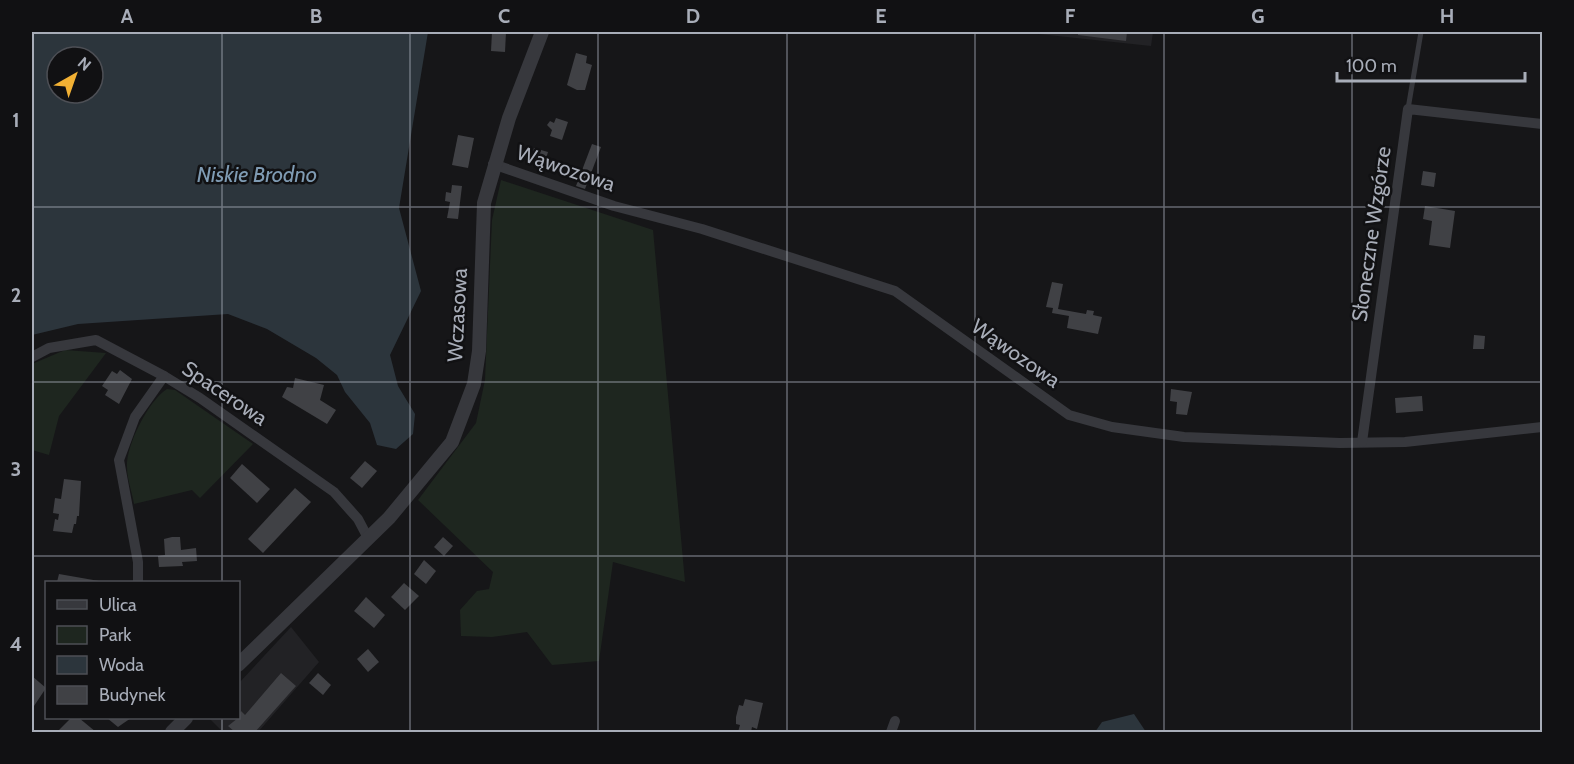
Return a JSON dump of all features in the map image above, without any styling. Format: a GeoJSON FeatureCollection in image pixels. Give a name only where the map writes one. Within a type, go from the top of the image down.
{"type":"FeatureCollection","features":[{"type":"Feature","properties":{"kind":"street","name":"Wczasowa"},"geometry":{"type":"LineString","coordinates":[[240,663],[389,518],[452,442],[474,384],[479,351],[484,203],[493,164],[542,32]]}},
{"type":"Feature","properties":{"kind":"street"},"geometry":{"type":"LineString","coordinates":[[1408,109],[1542,124]]}},
{"type":"Feature","properties":{"kind":"street","name":"Słoneczne Wzgórze"},"geometry":{"type":"LineString","coordinates":[[1362,442],[1408,109]]}},
{"type":"Feature","properties":{"kind":"street","name":"Wąwozowa"},"geometry":{"type":"LineString","coordinates":[[493,164],[614,206],[702,229],[895,291],[1069,415],[1112,427],[1184,437],[1362,442],[1405,442],[1542,427]]}},
{"type":"Feature","properties":{"kind":"street","name":"Spacerowa"},"geometry":{"type":"LineString","coordinates":[[32,357],[49,348],[96,340],[164,376],[334,492],[358,519],[368,538]]}},
{"type":"Feature","properties":{"kind":"street"},"geometry":{"type":"LineString","coordinates":[[138,581],[138,562],[119,460],[135,417],[164,376]]}},
{"type":"Feature","properties":{"kind":"street"},"geometry":{"type":"LineString","coordinates":[[172,732],[184,719]]}},
{"type":"Feature","properties":{"kind":"street"},"geometry":{"type":"LineString","coordinates":[[891,732],[895,721]]}},
{"type":"Feature","properties":{"kind":"lane","name":"Słoneczne Wzgórze"},"geometry":{"type":"LineString","coordinates":[[1408,109],[1421,32]]}},
{"type":"Feature","properties":{"kind":"shaded area"},"geometry":{"type":"Polygon","coordinates":[[[1020,32],[1153,32],[1151,46],[1020,32]]]}},
{"type":"Feature","properties":{"kind":"shaded area"},"geometry":{"type":"Polygon","coordinates":[[[291,627],[319,662],[258,732],[223,732],[210,719],[240,719],[240,682],[291,627]]]}},
{"type":"Feature","properties":{"kind":"green space"},"geometry":{"type":"Polygon","coordinates":[[[501,180],[653,230],[685,582],[613,562],[599,661],[552,665],[527,632],[492,637],[461,636],[460,610],[477,591],[489,589],[493,572],[418,500],[476,423],[485,380],[492,220],[501,180]]]}},
{"type":"Feature","properties":{"kind":"green space"},"geometry":{"type":"Polygon","coordinates":[[[65,350],[106,353],[59,416],[49,455],[32,450],[32,364],[65,350]]]}},
{"type":"Feature","properties":{"kind":"green space"},"geometry":{"type":"Polygon","coordinates":[[[167,389],[175,390],[253,444],[200,498],[192,490],[134,504],[127,472],[130,447],[146,413],[167,389]]]}},
{"type":"Feature","properties":{"kind":"water","name":"Niskie Brodno"},"geometry":{"type":"Polygon","coordinates":[[[32,32],[428,32],[399,208],[421,291],[390,355],[398,386],[415,414],[413,434],[396,449],[377,445],[370,423],[345,392],[337,375],[316,358],[267,329],[228,314],[78,324],[32,335],[32,32]]]}},
{"type":"Feature","properties":{"kind":"water"},"geometry":{"type":"Polygon","coordinates":[[[1134,714],[1146,732],[1095,732],[1102,722],[1134,714]]]}},
{"type":"Feature","properties":{"kind":"building"},"geometry":{"type":"Polygon","coordinates":[[[492,32],[506,32],[505,52],[491,51],[492,32]]]}},
{"type":"Feature","properties":{"kind":"building"},"geometry":{"type":"Polygon","coordinates":[[[1078,32],[1127,32],[1126,41],[1078,35],[1078,32]]]}},
{"type":"Feature","properties":{"kind":"building"},"geometry":{"type":"Polygon","coordinates":[[[576,53],[587,56],[586,63],[592,65],[585,90],[577,90],[567,85],[576,53]]]}},
{"type":"Feature","properties":{"kind":"building"},"geometry":{"type":"Polygon","coordinates":[[[556,118],[568,122],[562,140],[550,136],[552,130],[547,125],[550,121],[554,123],[556,118]]]}},
{"type":"Feature","properties":{"kind":"building"},"geometry":{"type":"Polygon","coordinates":[[[458,135],[474,138],[468,168],[452,165],[458,135]]]}},
{"type":"Feature","properties":{"kind":"building"},"geometry":{"type":"Polygon","coordinates":[[[592,144],[601,147],[585,189],[576,186],[592,144]]]}},
{"type":"Feature","properties":{"kind":"building"},"geometry":{"type":"Polygon","coordinates":[[[534,148],[548,152],[545,162],[531,158],[534,148]]]}},
{"type":"Feature","properties":{"kind":"building"},"geometry":{"type":"Polygon","coordinates":[[[1423,171],[1436,173],[1434,187],[1421,185],[1423,171]]]}},
{"type":"Feature","properties":{"kind":"building"},"geometry":{"type":"Polygon","coordinates":[[[452,185],[462,186],[458,219],[447,218],[450,202],[445,201],[446,192],[451,193],[452,185]]]}},
{"type":"Feature","properties":{"kind":"building"},"geometry":{"type":"Polygon","coordinates":[[[1425,206],[1455,211],[1450,248],[1429,245],[1432,221],[1423,219],[1425,206]]]}},
{"type":"Feature","properties":{"kind":"building"},"geometry":{"type":"Polygon","coordinates":[[[1052,282],[1063,284],[1058,309],[1086,314],[1087,310],[1094,311],[1093,315],[1102,317],[1098,334],[1067,328],[1069,316],[1052,313],[1053,308],[1046,307],[1052,282]]]}},
{"type":"Feature","properties":{"kind":"building"},"geometry":{"type":"Polygon","coordinates":[[[1474,335],[1485,336],[1484,349],[1473,349],[1474,335]]]}},
{"type":"Feature","properties":{"kind":"building"},"geometry":{"type":"Polygon","coordinates":[[[120,370],[132,379],[119,404],[105,395],[108,390],[102,386],[112,371],[117,374],[120,370]]]}},
{"type":"Feature","properties":{"kind":"building"},"geometry":{"type":"Polygon","coordinates":[[[295,378],[324,385],[320,400],[336,410],[327,424],[282,397],[287,387],[293,388],[295,378]]]}},
{"type":"Feature","properties":{"kind":"building"},"geometry":{"type":"Polygon","coordinates":[[[1171,389],[1192,392],[1187,415],[1176,414],[1177,402],[1170,401],[1171,389]]]}},
{"type":"Feature","properties":{"kind":"building"},"geometry":{"type":"Polygon","coordinates":[[[1422,396],[1423,411],[1396,413],[1395,398],[1422,396]]]}},
{"type":"Feature","properties":{"kind":"building"},"geometry":{"type":"Polygon","coordinates":[[[365,461],[377,471],[362,488],[350,478],[365,461]]]}},
{"type":"Feature","properties":{"kind":"building"},"geometry":{"type":"Polygon","coordinates":[[[242,464],[270,489],[257,503],[230,478],[242,464]]]}},
{"type":"Feature","properties":{"kind":"building"},"geometry":{"type":"Polygon","coordinates":[[[64,479],[81,481],[79,516],[77,516],[72,533],[53,531],[55,519],[58,520],[59,514],[53,513],[55,498],[61,499],[64,479]]]}},
{"type":"Feature","properties":{"kind":"building"},"geometry":{"type":"Polygon","coordinates":[[[295,488],[311,502],[263,553],[248,539],[295,488]]]}},
{"type":"Feature","properties":{"kind":"building"},"geometry":{"type":"Polygon","coordinates":[[[180,537],[181,550],[196,548],[197,561],[182,562],[183,566],[159,567],[158,556],[165,555],[164,539],[180,537]]]}},
{"type":"Feature","properties":{"kind":"building"},"geometry":{"type":"Polygon","coordinates":[[[443,537],[453,546],[444,556],[434,547],[443,537]]]}},
{"type":"Feature","properties":{"kind":"building"},"geometry":{"type":"Polygon","coordinates":[[[424,560],[436,571],[426,584],[414,574],[424,560]]]}},
{"type":"Feature","properties":{"kind":"building"},"geometry":{"type":"Polygon","coordinates":[[[59,574],[99,581],[57,581],[59,574]]]}},
{"type":"Feature","properties":{"kind":"building"},"geometry":{"type":"Polygon","coordinates":[[[404,583],[419,596],[405,610],[391,597],[404,583]]]}},
{"type":"Feature","properties":{"kind":"building"},"geometry":{"type":"Polygon","coordinates":[[[366,597],[385,615],[374,628],[354,611],[366,597]]]}},
{"type":"Feature","properties":{"kind":"building"},"geometry":{"type":"Polygon","coordinates":[[[368,649],[379,662],[368,672],[357,659],[368,649]]]}},
{"type":"Feature","properties":{"kind":"building"},"geometry":{"type":"Polygon","coordinates":[[[281,673],[296,686],[255,732],[235,732],[228,726],[240,719],[241,711],[245,715],[281,673]]]}},
{"type":"Feature","properties":{"kind":"building"},"geometry":{"type":"Polygon","coordinates":[[[318,673],[331,685],[323,695],[309,683],[318,673]]]}},
{"type":"Feature","properties":{"kind":"building"},"geometry":{"type":"Polygon","coordinates":[[[32,676],[45,690],[32,709],[32,676]]]}},
{"type":"Feature","properties":{"kind":"building"},"geometry":{"type":"Polygon","coordinates":[[[745,699],[763,703],[757,729],[752,727],[751,732],[738,732],[740,725],[736,724],[736,717],[739,705],[743,706],[745,699]]]}},
{"type":"Feature","properties":{"kind":"building"},"geometry":{"type":"Polygon","coordinates":[[[70,719],[80,719],[96,732],[57,732],[70,719]]]}},
{"type":"Feature","properties":{"kind":"building"},"geometry":{"type":"Polygon","coordinates":[[[108,719],[130,719],[118,727],[108,719]]]}}]}
